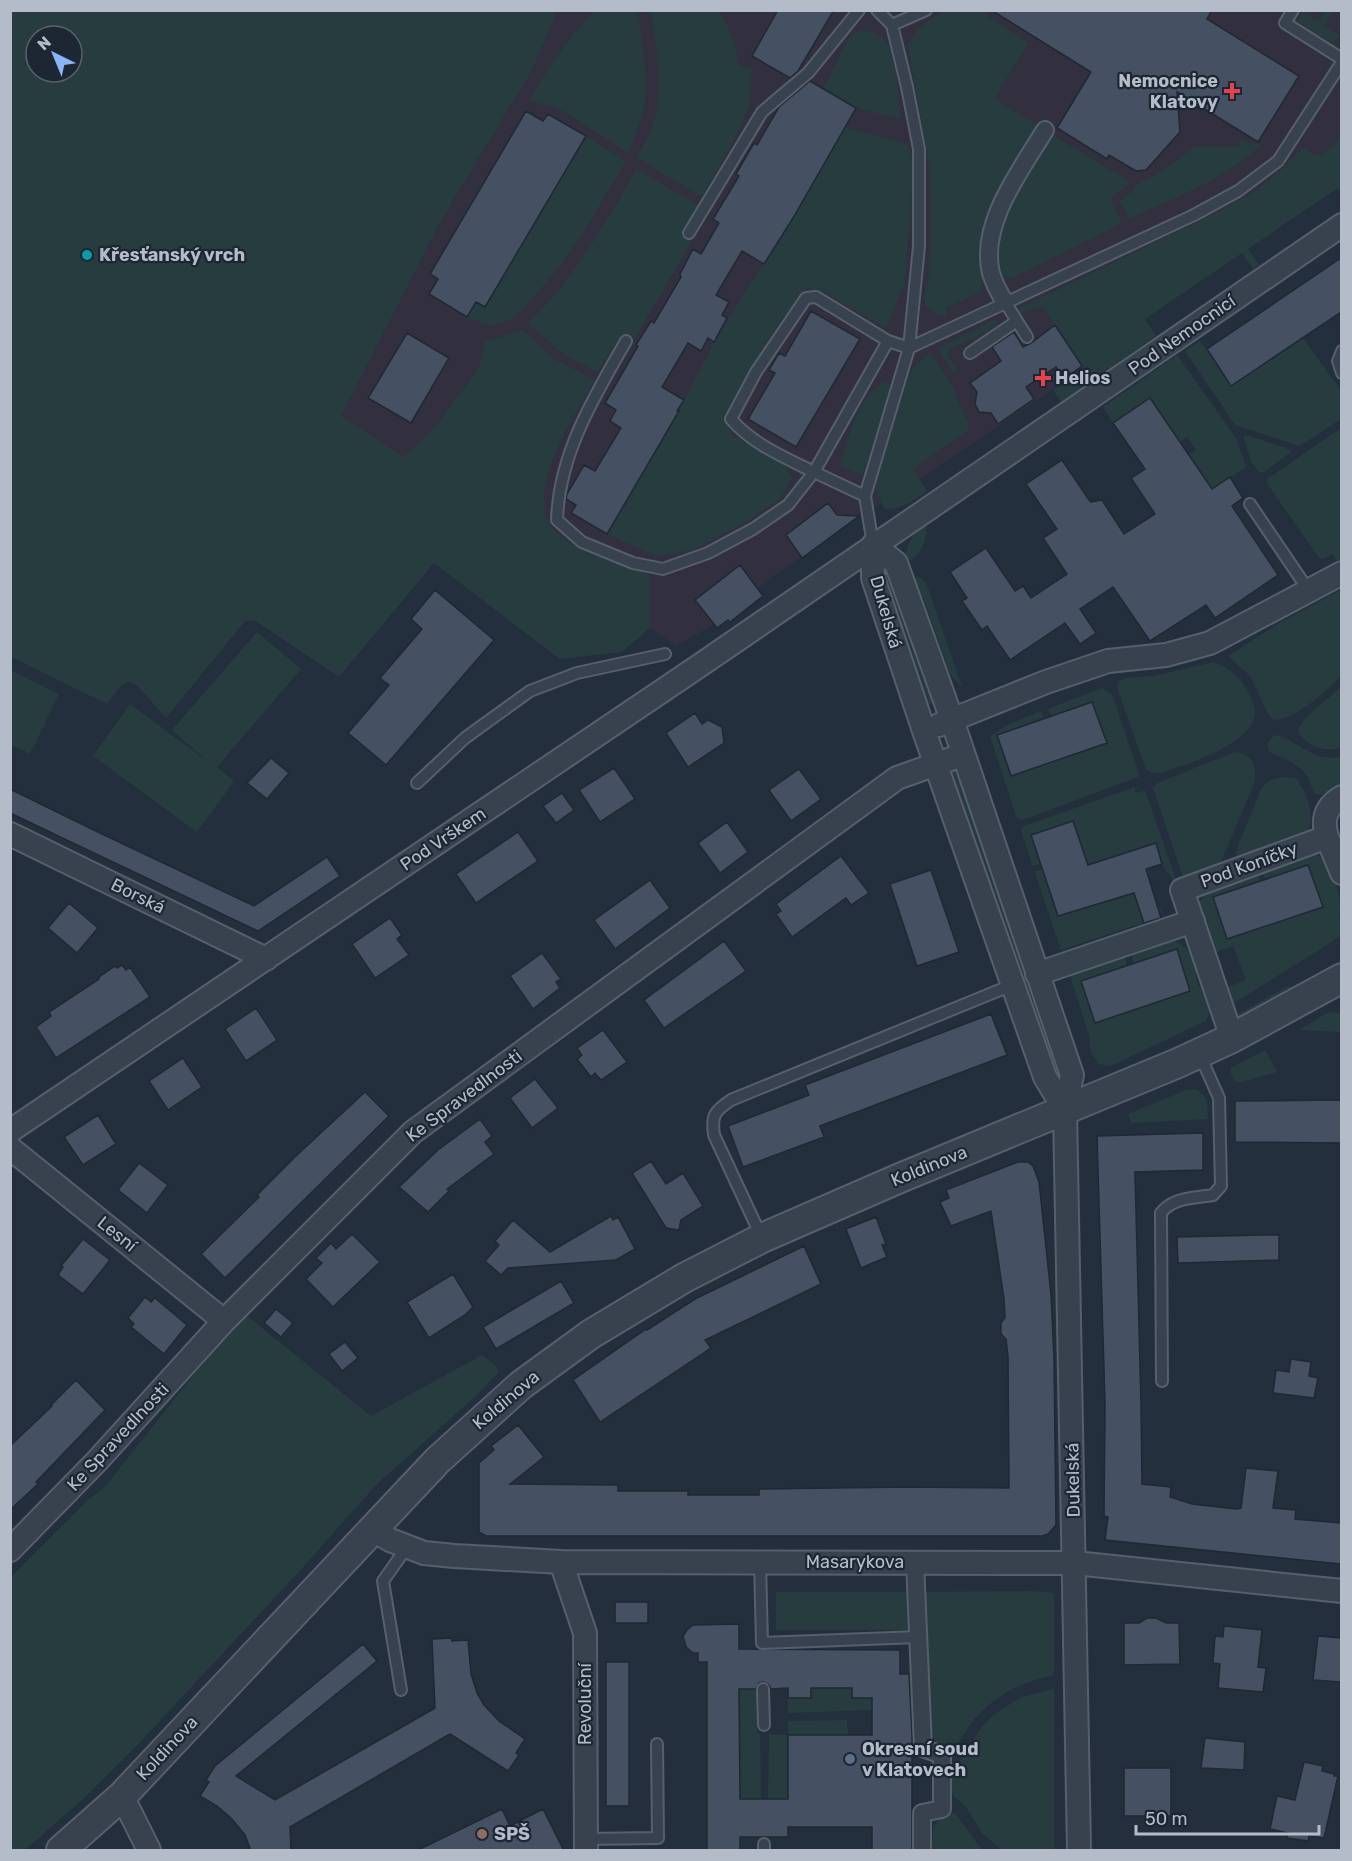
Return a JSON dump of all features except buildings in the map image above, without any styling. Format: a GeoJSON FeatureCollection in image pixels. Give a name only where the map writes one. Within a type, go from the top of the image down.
{"type":"FeatureCollection","features":[{"type":"Feature","properties":{"kind":"street"},"geometry":{"type":"LineString","coordinates":[[1005,302],[991,272],[990,244],[996,216],[1045,130]]}},
{"type":"Feature","properties":{"kind":"street","name":"Pod Nemocnicí"},"geometry":{"type":"LineString","coordinates":[[873,545],[1341,225]]}},
{"type":"Feature","properties":{"kind":"street","name":"Dukelská"},"geometry":{"type":"LineString","coordinates":[[873,545],[896,563],[952,720],[1072,1075],[1065,1110],[1079,1851]]}},
{"type":"Feature","properties":{"kind":"street","name":"Dukelská"},"geometry":{"type":"LineString","coordinates":[[873,545],[873,578],[924,731],[1044,1077],[1065,1110]]}},
{"type":"Feature","properties":{"kind":"street","name":"Pod Vrškem"},"geometry":{"type":"LineString","coordinates":[[10,1131],[696,668],[873,545]]}},
{"type":"Feature","properties":{"kind":"street"},"geometry":{"type":"LineString","coordinates":[[924,731],[1046,682],[1108,661],[1166,655],[1210,643],[1338,575]]}},
{"type":"Feature","properties":{"kind":"street","name":"Ke Spravedlnosti"},"geometry":{"type":"LineString","coordinates":[[10,1550],[98,1461],[224,1321],[413,1132],[897,778],[962,755]]}},
{"type":"Feature","properties":{"kind":"street"},"geometry":{"type":"LineString","coordinates":[[1341,797],[1332,804],[1324,818],[1327,837],[1341,873]]}},
{"type":"Feature","properties":{"kind":"street","name":"Borská"},"geometry":{"type":"LineString","coordinates":[[10,834],[266,959]]}},
{"type":"Feature","properties":{"kind":"street","name":"Pod Koníčky"},"geometry":{"type":"LineString","coordinates":[[1232,1038],[1182,890],[1327,837]]}},
{"type":"Feature","properties":{"kind":"street"},"geometry":{"type":"LineString","coordinates":[[1037,974],[1193,921]]}},
{"type":"Feature","properties":{"kind":"street"},"geometry":{"type":"LineString","coordinates":[[1065,1110],[1232,1038],[1341,978]]}},
{"type":"Feature","properties":{"kind":"street","name":"Koldinova"},"geometry":{"type":"LineString","coordinates":[[62,1851],[122,1796],[372,1529],[472,1428],[551,1363],[637,1305],[762,1238],[1065,1110]]}},
{"type":"Feature","properties":{"kind":"street","name":"Lesní"},"geometry":{"type":"LineString","coordinates":[[10,1148],[224,1321]]}},
{"type":"Feature","properties":{"kind":"street","name":"Masarykova"},"geometry":{"type":"LineString","coordinates":[[372,1529],[390,1540],[424,1553],[454,1556],[561,1562],[1075,1563],[1341,1591]]}},
{"type":"Feature","properties":{"kind":"street","name":"Revoluční"},"geometry":{"type":"LineString","coordinates":[[561,1562],[585,1633],[586,1845]]}},
{"type":"Feature","properties":{"kind":"street"},"geometry":{"type":"LineString","coordinates":[[915,1562],[923,1748],[942,1755],[942,1809],[922,1813],[922,1851]]}},
{"type":"Feature","properties":{"kind":"street"},"geometry":{"type":"LineString","coordinates":[[122,1796],[149,1851]]}},
{"type":"Feature","properties":{"kind":"lane"},"geometry":{"type":"LineString","coordinates":[[688,233],[762,112],[808,73],[859,10]]}},
{"type":"Feature","properties":{"kind":"lane"},"geometry":{"type":"LineString","coordinates":[[873,545],[865,496],[909,348],[919,246],[919,149],[908,87],[892,25],[877,10]]}},
{"type":"Feature","properties":{"kind":"lane"},"geometry":{"type":"LineString","coordinates":[[892,25],[926,10]]}},
{"type":"Feature","properties":{"kind":"lane"},"geometry":{"type":"LineString","coordinates":[[865,496],[766,447],[739,428],[731,419],[756,372],[806,298],[816,297],[888,341],[909,348],[1213,205],[1258,177],[1278,161],[1341,61],[1285,23],[1293,10]]}},
{"type":"Feature","properties":{"kind":"lane"},"geometry":{"type":"LineString","coordinates":[[1005,302],[1028,337]]}},
{"type":"Feature","properties":{"kind":"lane"},"geometry":{"type":"LineString","coordinates":[[970,353],[1017,321]]}},
{"type":"Feature","properties":{"kind":"lane"},"geometry":{"type":"LineString","coordinates":[[627,341],[592,402],[568,454],[558,496],[557,520],[582,542],[633,563],[663,569],[708,554],[753,529],[788,505],[814,472],[888,341]]}},
{"type":"Feature","properties":{"kind":"lane"},"geometry":{"type":"LineString","coordinates":[[1341,351],[1338,361],[1341,373]]}},
{"type":"Feature","properties":{"kind":"lane"},"geometry":{"type":"LineString","coordinates":[[1250,504],[1309,591]]}},
{"type":"Feature","properties":{"kind":"lane"},"geometry":{"type":"LineString","coordinates":[[417,783],[465,738],[530,691],[577,673],[664,654]]}},
{"type":"Feature","properties":{"kind":"lane"},"geometry":{"type":"LineString","coordinates":[[762,1238],[714,1135],[713,1117],[719,1109],[731,1100],[1012,985]]}},
{"type":"Feature","properties":{"kind":"lane"},"geometry":{"type":"LineString","coordinates":[[1162,1381],[1161,1213],[1168,1204],[1214,1195],[1221,1186],[1219,1098],[1199,1053]]}},
{"type":"Feature","properties":{"kind":"lane"},"geometry":{"type":"LineString","coordinates":[[401,1690],[383,1581],[407,1547]]}},
{"type":"Feature","properties":{"kind":"lane"},"geometry":{"type":"LineString","coordinates":[[760,1562],[762,1646],[918,1637]]}},
{"type":"Feature","properties":{"kind":"lane"},"geometry":{"type":"LineString","coordinates":[[763,1689],[764,1725]]}},
{"type":"Feature","properties":{"kind":"lane"},"geometry":{"type":"LineString","coordinates":[[586,1845],[658,1838],[657,1743]]}},
{"type":"Feature","properties":{"kind":"shaded area"},"geometry":{"type":"Polygon","coordinates":[[[381,11],[1341,11],[1341,175],[1067,342],[1084,368],[885,503],[867,509],[758,588],[763,596],[730,622],[728,620],[714,624],[677,646],[341,416],[381,11]]]}},
{"type":"Feature","properties":{"kind":"green space"},"geometry":{"type":"Polygon","coordinates":[[[596,10],[637,11],[646,90],[642,114],[629,153],[556,107],[528,101],[567,42],[596,10]]]}},
{"type":"Feature","properties":{"kind":"green space"},"geometry":{"type":"Polygon","coordinates":[[[945,10],[983,11],[1029,43],[994,98],[1040,127],[982,254],[982,291],[946,308],[946,316],[937,315],[926,306],[924,297],[929,275],[931,240],[930,168],[908,47],[923,25],[945,10]]]}},
{"type":"Feature","properties":{"kind":"green space"},"geometry":{"type":"Polygon","coordinates":[[[10,11],[554,11],[555,15],[532,70],[440,222],[341,416],[403,457],[433,430],[480,366],[485,342],[523,330],[553,359],[595,380],[565,433],[547,476],[544,496],[546,515],[554,530],[574,545],[599,557],[649,575],[650,628],[622,652],[560,659],[434,563],[339,677],[256,621],[245,621],[166,718],[137,685],[129,681],[122,685],[107,704],[11,657],[10,11]]]}},
{"type":"Feature","properties":{"kind":"green space"},"geometry":{"type":"Polygon","coordinates":[[[651,11],[718,11],[732,37],[739,66],[752,68],[749,105],[738,132],[702,197],[637,158],[652,128],[658,99],[659,70],[651,11]]]}},
{"type":"Feature","properties":{"kind":"green space"},"geometry":{"type":"Polygon","coordinates":[[[1325,11],[1333,11],[1324,26],[1341,36],[1332,43],[1298,22],[1302,12],[1318,21],[1325,11]]]}},
{"type":"Feature","properties":{"kind":"green space"},"geometry":{"type":"Polygon","coordinates":[[[861,30],[881,36],[889,47],[901,119],[856,108],[823,89],[851,35],[861,30]]]}},
{"type":"Feature","properties":{"kind":"green space"},"geometry":{"type":"Polygon","coordinates":[[[844,127],[908,144],[914,165],[905,282],[886,328],[820,290],[807,288],[763,347],[727,412],[732,435],[784,464],[792,478],[780,499],[746,522],[693,550],[657,556],[607,534],[679,411],[714,342],[772,253],[827,155],[829,156],[844,131],[844,127]]]}},
{"type":"Feature","properties":{"kind":"green space"},"geometry":{"type":"Polygon","coordinates":[[[1341,134],[1341,193],[1338,188],[1248,249],[1259,265],[1253,269],[1242,253],[1145,319],[1156,336],[1061,402],[1053,390],[1084,368],[1042,306],[1022,313],[1017,309],[1214,214],[1256,191],[1302,148],[1318,156],[1336,144],[1341,134]]]}},
{"type":"Feature","properties":{"kind":"green space"},"geometry":{"type":"Polygon","coordinates":[[[1053,135],[1129,181],[1110,199],[1122,223],[1010,279],[1002,275],[998,269],[997,251],[1003,219],[1053,135]]]}},
{"type":"Feature","properties":{"kind":"green space"},"geometry":{"type":"Polygon","coordinates":[[[586,136],[626,161],[580,238],[556,271],[525,307],[510,320],[490,326],[467,317],[476,302],[485,307],[586,136]]]}},
{"type":"Feature","properties":{"kind":"green space"},"geometry":{"type":"Polygon","coordinates":[[[1241,139],[1261,144],[1233,168],[1217,178],[1129,219],[1120,201],[1137,185],[1160,172],[1196,146],[1238,147],[1241,139]]]}},
{"type":"Feature","properties":{"kind":"green space"},"geometry":{"type":"Polygon","coordinates":[[[637,169],[698,205],[682,236],[692,241],[633,341],[621,335],[598,372],[563,354],[528,323],[574,270],[637,169]]]}},
{"type":"Feature","properties":{"kind":"green space"},"geometry":{"type":"Polygon","coordinates":[[[996,319],[996,327],[950,349],[947,355],[958,370],[954,373],[938,348],[996,319]]]}},
{"type":"Feature","properties":{"kind":"green space"},"geometry":{"type":"Polygon","coordinates":[[[1303,338],[1341,391],[1341,419],[1300,446],[1235,425],[1185,351],[1200,341],[1232,385],[1303,338]]]}},
{"type":"Feature","properties":{"kind":"green space"},"geometry":{"type":"Polygon","coordinates":[[[930,352],[955,390],[960,407],[969,422],[968,431],[913,469],[927,491],[902,506],[884,509],[876,489],[879,472],[910,372],[930,352]]]}},
{"type":"Feature","properties":{"kind":"green space"},"geometry":{"type":"Polygon","coordinates":[[[1177,355],[1236,438],[1246,467],[1212,489],[1188,455],[1196,450],[1187,437],[1180,442],[1113,423],[1103,407],[1177,355]]]}},
{"type":"Feature","properties":{"kind":"green space"},"geometry":{"type":"Polygon","coordinates":[[[883,382],[888,383],[890,391],[862,475],[840,466],[850,431],[860,409],[866,399],[883,382]]]}},
{"type":"Feature","properties":{"kind":"green space"},"geometry":{"type":"Polygon","coordinates":[[[1341,428],[1342,558],[1336,561],[1333,554],[1323,559],[1319,558],[1266,480],[1341,428]]]}},
{"type":"Feature","properties":{"kind":"green space"},"geometry":{"type":"Polygon","coordinates":[[[1245,435],[1289,449],[1291,452],[1264,472],[1259,472],[1251,462],[1245,435]]]}},
{"type":"Feature","properties":{"kind":"green space"},"geometry":{"type":"Polygon","coordinates":[[[925,521],[925,540],[915,557],[904,565],[910,541],[925,521]]]}},
{"type":"Feature","properties":{"kind":"green space"},"geometry":{"type":"Polygon","coordinates":[[[885,568],[890,570],[933,700],[929,706],[926,704],[886,589],[885,568]]]}},
{"type":"Feature","properties":{"kind":"green space"},"geometry":{"type":"Polygon","coordinates":[[[917,577],[923,579],[927,585],[962,687],[950,674],[923,597],[916,599],[905,580],[917,577]]]}},
{"type":"Feature","properties":{"kind":"green space"},"geometry":{"type":"Polygon","coordinates":[[[1341,590],[1341,676],[1301,710],[1273,720],[1250,676],[1228,656],[1281,622],[1341,590]]]}},
{"type":"Feature","properties":{"kind":"green space"},"geometry":{"type":"Polygon","coordinates":[[[257,632],[301,669],[217,767],[234,781],[197,832],[93,756],[130,704],[207,761],[172,730],[257,632]]]}},
{"type":"Feature","properties":{"kind":"green space"},"geometry":{"type":"Polygon","coordinates":[[[1214,662],[1236,675],[1244,684],[1255,709],[1251,725],[1230,744],[1200,759],[1160,773],[1146,770],[1117,687],[1119,681],[1214,662]]]}},
{"type":"Feature","properties":{"kind":"green space"},"geometry":{"type":"Polygon","coordinates":[[[11,670],[59,694],[30,754],[11,745],[11,670]]]}},
{"type":"Feature","properties":{"kind":"green space"},"geometry":{"type":"Polygon","coordinates":[[[1341,687],[1341,747],[1322,749],[1316,747],[1304,740],[1298,729],[1307,716],[1341,687]]]}},
{"type":"Feature","properties":{"kind":"green space"},"geometry":{"type":"Polygon","coordinates":[[[1102,688],[1112,694],[1139,774],[1138,777],[1022,820],[1017,818],[990,736],[1009,724],[1041,711],[1044,718],[997,735],[1012,776],[1106,744],[1051,716],[1048,709],[1102,688]]]}},
{"type":"Feature","properties":{"kind":"green space"},"geometry":{"type":"Polygon","coordinates":[[[1277,735],[1316,755],[1332,758],[1341,756],[1341,787],[1316,794],[1300,768],[1270,752],[1269,742],[1277,735]]]}},
{"type":"Feature","properties":{"kind":"green space"},"geometry":{"type":"Polygon","coordinates":[[[1235,752],[1246,755],[1253,762],[1254,784],[1220,864],[1184,880],[1153,788],[1158,783],[1235,752]]]}},
{"type":"Feature","properties":{"kind":"green space"},"geometry":{"type":"Polygon","coordinates":[[[959,768],[1058,1061],[1048,1065],[949,772],[959,768]]]}},
{"type":"Feature","properties":{"kind":"green space"},"geometry":{"type":"Polygon","coordinates":[[[1283,777],[1295,778],[1307,797],[1311,821],[1306,834],[1237,859],[1236,851],[1262,787],[1270,780],[1283,777]]]}},
{"type":"Feature","properties":{"kind":"green space"},"geometry":{"type":"Polygon","coordinates":[[[1135,787],[1138,793],[1145,790],[1177,883],[1163,866],[1156,843],[1128,875],[1141,914],[1161,908],[1156,924],[1148,931],[1145,922],[1061,950],[1035,872],[1042,869],[1058,916],[1100,903],[1073,821],[1031,835],[1040,863],[1033,866],[1021,830],[1024,826],[1135,787]]]}},
{"type":"Feature","properties":{"kind":"green space"},"geometry":{"type":"Polygon","coordinates":[[[1311,854],[1325,860],[1334,877],[1341,905],[1339,912],[1341,936],[1231,1005],[1228,987],[1246,980],[1233,946],[1216,952],[1210,951],[1198,919],[1199,904],[1203,896],[1218,884],[1256,870],[1260,881],[1213,897],[1227,939],[1323,907],[1308,865],[1265,879],[1261,868],[1311,854]]]}},
{"type":"Feature","properties":{"kind":"green space"},"geometry":{"type":"Polygon","coordinates":[[[1167,939],[1184,947],[1192,955],[1201,972],[1195,974],[1199,986],[1205,985],[1211,1009],[1206,1021],[1117,1063],[1108,1066],[1099,1064],[1091,1052],[1089,1035],[1069,972],[1123,952],[1127,965],[1081,981],[1095,1023],[1190,991],[1176,950],[1134,964],[1130,951],[1167,939]]]}},
{"type":"Feature","properties":{"kind":"green space"},"geometry":{"type":"Polygon","coordinates":[[[1290,985],[1293,993],[1240,1018],[1238,1014],[1290,985]]]}},
{"type":"Feature","properties":{"kind":"green space"},"geometry":{"type":"Polygon","coordinates":[[[1333,1012],[1341,1014],[1341,1032],[1299,1030],[1325,1014],[1333,1012]]]}},
{"type":"Feature","properties":{"kind":"green space"},"geometry":{"type":"Polygon","coordinates":[[[1265,1050],[1277,1072],[1236,1082],[1231,1068],[1265,1050]]]}},
{"type":"Feature","properties":{"kind":"green space"},"geometry":{"type":"Polygon","coordinates":[[[1186,1090],[1198,1090],[1207,1100],[1208,1119],[1131,1123],[1128,1114],[1186,1090]]]}},
{"type":"Feature","properties":{"kind":"green space"},"geometry":{"type":"Polygon","coordinates":[[[246,1315],[371,1416],[482,1355],[496,1366],[499,1372],[477,1395],[376,1485],[296,1575],[142,1740],[82,1800],[25,1850],[11,1850],[11,1577],[89,1499],[104,1488],[228,1331],[246,1315]]]}},
{"type":"Feature","properties":{"kind":"green space"},"geometry":{"type":"Polygon","coordinates":[[[1031,1591],[1053,1593],[1054,1596],[1054,1675],[1031,1681],[999,1697],[981,1712],[950,1750],[938,1745],[931,1732],[924,1592],[1031,1591]]]}},
{"type":"Feature","properties":{"kind":"green space"},"geometry":{"type":"Polygon","coordinates":[[[776,1592],[910,1592],[909,1630],[776,1630],[776,1592]]]}},
{"type":"Feature","properties":{"kind":"green space"},"geometry":{"type":"Polygon","coordinates":[[[811,1688],[852,1688],[872,1698],[872,1710],[788,1713],[788,1698],[811,1697],[811,1688]]]}},
{"type":"Feature","properties":{"kind":"green space"},"geometry":{"type":"Polygon","coordinates":[[[739,1689],[757,1689],[761,1799],[740,1799],[739,1689]]]}},
{"type":"Feature","properties":{"kind":"green space"},"geometry":{"type":"Polygon","coordinates":[[[1054,1689],[1054,1850],[1002,1850],[982,1833],[966,1807],[954,1796],[950,1781],[952,1771],[981,1728],[992,1716],[1021,1697],[1054,1689]]]}},
{"type":"Feature","properties":{"kind":"green space"},"geometry":{"type":"Polygon","coordinates":[[[847,1720],[848,1735],[788,1735],[788,1721],[847,1720]]]}},
{"type":"Feature","properties":{"kind":"green space"},"geometry":{"type":"Polygon","coordinates":[[[769,1734],[788,1735],[788,1799],[768,1799],[769,1734]]]}},
{"type":"Feature","properties":{"kind":"green space"},"geometry":{"type":"Polygon","coordinates":[[[945,1813],[955,1814],[983,1850],[931,1850],[934,1826],[945,1813]]]}},
{"type":"Feature","properties":{"kind":"place","name":"Nemocnice Klatovy"},"geometry":{"type":"Point","coordinates":[1232,91]}},
{"type":"Feature","properties":{"kind":"place","name":"Křesťanský vrch"},"geometry":{"type":"Point","coordinates":[87,255]}},
{"type":"Feature","properties":{"kind":"place","name":"Helios"},"geometry":{"type":"Point","coordinates":[1043,378]}},
{"type":"Feature","properties":{"kind":"place","name":"Okresní soud v Klatovech"},"geometry":{"type":"Point","coordinates":[850,1759]}},
{"type":"Feature","properties":{"kind":"place","name":"SPŠ"},"geometry":{"type":"Point","coordinates":[482,1834]}}]}
